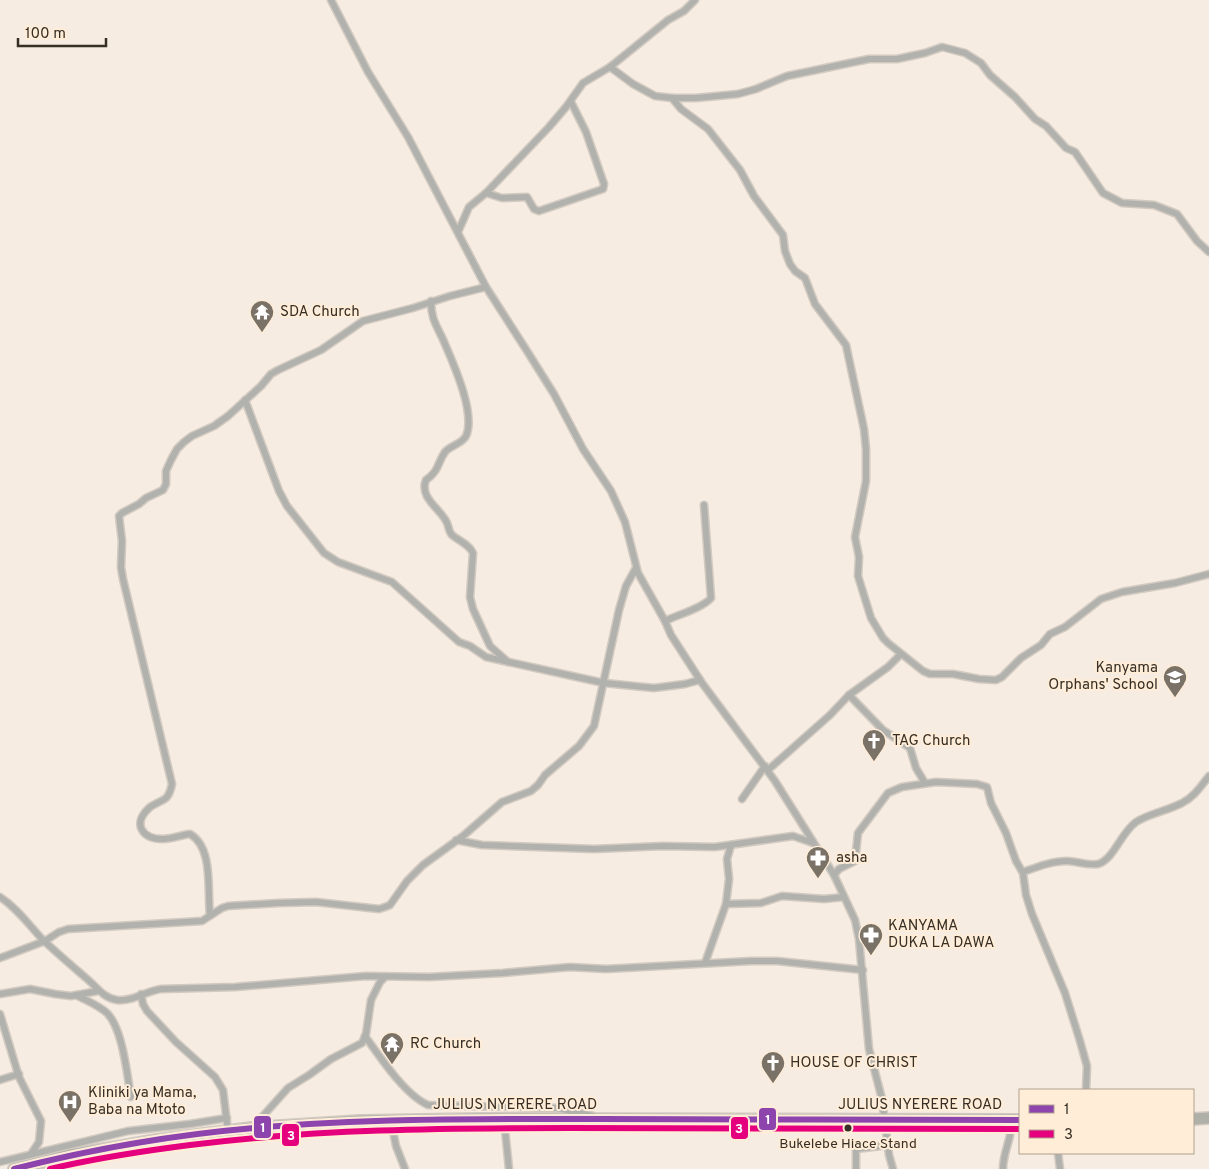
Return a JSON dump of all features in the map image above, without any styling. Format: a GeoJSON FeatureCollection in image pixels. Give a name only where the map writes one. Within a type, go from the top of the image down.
{"type":"FeatureCollection","features":[{"type":"Feature","properties":{"kind":"highway"},"geometry":{"type":"LineString","coordinates":[[1194,1118],[1209,1118]]}},
{"type":"Feature","properties":{"kind":"highway","name":"JULIUS NYERERE ROAD"},"geometry":{"type":"LineString","coordinates":[[14,1169],[30,1160],[157,1140],[252,1128],[391,1121],[1016,1120]]}},
{"type":"Feature","properties":{"kind":"street"},"geometry":{"type":"LineString","coordinates":[[331,0],[357,52],[408,137],[486,287],[528,351],[554,394],[583,449],[611,491],[625,522],[636,568],[671,635],[700,680],[766,768],[834,875],[855,920],[857,929],[863,970],[869,1049],[882,1099],[893,1169]]}},
{"type":"Feature","properties":{"kind":"street"},"geometry":{"type":"LineString","coordinates":[[458,232],[469,207],[486,193],[549,127],[571,102],[583,83],[610,67],[696,0]]}},
{"type":"Feature","properties":{"kind":"street"},"geometry":{"type":"LineString","coordinates":[[610,67],[646,92],[655,96],[672,98],[719,96],[738,94],[756,89],[792,75],[869,59],[920,55],[940,48],[950,48],[966,53],[980,63],[990,75],[1063,143],[1066,148],[1075,152],[1103,193],[1122,203],[1154,205],[1177,214],[1197,241],[1209,252]]}},
{"type":"Feature","properties":{"kind":"street"},"geometry":{"type":"LineString","coordinates":[[672,98],[681,109],[708,129],[740,170],[754,196],[783,235],[784,251],[790,264],[795,272],[805,278],[815,304],[846,345],[864,429],[866,450],[866,481],[855,537],[860,556],[858,576],[871,618],[883,638],[901,654],[923,671],[930,674],[953,674],[979,680],[996,680],[1002,677],[1021,658],[1041,646],[1050,634],[1065,627],[1101,599],[1122,592],[1175,583],[1209,574]]}},
{"type":"Feature","properties":{"kind":"street"},"geometry":{"type":"LineString","coordinates":[[486,193],[502,198],[526,196],[534,209],[539,211],[603,189],[604,184],[586,132],[571,102]]}},
{"type":"Feature","properties":{"kind":"street"},"geometry":{"type":"LineString","coordinates":[[210,915],[208,865],[197,839],[190,834],[167,838],[152,837],[142,832],[141,828],[141,820],[144,814],[149,808],[166,798],[172,784],[123,579],[121,567],[122,536],[118,520],[122,513],[139,504],[150,495],[163,490],[166,484],[166,471],[177,449],[184,442],[192,436],[214,426],[238,408],[271,374],[321,350],[359,323],[486,287]]}},
{"type":"Feature","properties":{"kind":"street"},"geometry":{"type":"LineString","coordinates":[[432,301],[432,318],[455,367],[469,418],[465,437],[446,451],[434,474],[426,480],[425,488],[432,505],[446,521],[452,535],[471,548],[474,559],[470,597],[473,609],[484,637],[490,646],[509,663]]}},
{"type":"Feature","properties":{"kind":"street"},"geometry":{"type":"LineString","coordinates":[[245,400],[276,484],[287,506],[324,553],[338,562],[392,582],[459,642],[470,646],[486,658],[604,683],[654,688],[700,680]]}},
{"type":"Feature","properties":{"kind":"street"},"geometry":{"type":"LineString","coordinates":[[665,621],[701,605],[711,598],[704,505]]}},
{"type":"Feature","properties":{"kind":"street"},"geometry":{"type":"LineString","coordinates":[[0,958],[45,941],[59,932],[76,928],[198,922],[205,920],[210,915],[228,906],[278,902],[316,902],[379,909],[390,905],[407,881],[423,865],[463,836],[502,802],[531,791],[545,775],[579,746],[594,726],[619,610],[626,586],[636,568]]}},
{"type":"Feature","properties":{"kind":"street"},"geometry":{"type":"LineString","coordinates":[[742,799],[766,768],[830,715],[849,695],[888,667],[901,654]]}},
{"type":"Feature","properties":{"kind":"street"},"geometry":{"type":"LineString","coordinates":[[849,695],[882,730],[910,748],[916,768],[925,783]]}},
{"type":"Feature","properties":{"kind":"street"},"geometry":{"type":"LineString","coordinates":[[1023,872],[1051,862],[1065,861],[1096,864],[1105,860],[1110,856],[1123,834],[1136,822],[1185,801],[1196,792],[1209,776]]}},
{"type":"Feature","properties":{"kind":"street"},"geometry":{"type":"LineString","coordinates":[[834,875],[839,869],[855,861],[858,833],[885,796],[902,787],[925,783],[982,784],[987,787],[991,803],[1006,833],[1016,861],[1023,872],[1026,895],[1032,914],[1064,993],[1085,1055],[1088,1077],[1086,1089]]}},
{"type":"Feature","properties":{"kind":"street"},"geometry":{"type":"LineString","coordinates":[[456,840],[482,845],[594,850],[663,846],[706,847],[793,836],[813,843]]}},
{"type":"Feature","properties":{"kind":"street"},"geometry":{"type":"LineString","coordinates":[[705,963],[726,904],[729,879],[728,859],[731,845]]}},
{"type":"Feature","properties":{"kind":"street"},"geometry":{"type":"LineString","coordinates":[[726,904],[761,903],[782,896],[824,899],[844,897]]}},
{"type":"Feature","properties":{"kind":"street"},"geometry":{"type":"LineString","coordinates":[[0,897],[12,905],[45,941],[98,991],[116,1000],[132,998],[160,989],[234,987],[357,976],[385,977],[502,973],[570,967],[606,969],[777,961],[863,970]]}},
{"type":"Feature","properties":{"kind":"street"},"geometry":{"type":"LineString","coordinates":[[252,1128],[288,1088],[331,1059],[362,1043],[365,1036],[370,1004],[380,982],[385,977]]}},
{"type":"Feature","properties":{"kind":"street"},"geometry":{"type":"LineString","coordinates":[[0,994],[30,989],[55,994],[76,995],[98,991]]}},
{"type":"Feature","properties":{"kind":"street"},"geometry":{"type":"LineString","coordinates":[[141,994],[148,1010],[183,1049],[215,1077],[223,1090],[228,1131]]}},
{"type":"Feature","properties":{"kind":"street"},"geometry":{"type":"LineString","coordinates":[[76,995],[109,1015],[115,1026],[122,1046],[131,1097]]}},
{"type":"Feature","properties":{"kind":"street"},"geometry":{"type":"LineString","coordinates":[[0,1014],[19,1074],[41,1121],[39,1142],[30,1160]]}},
{"type":"Feature","properties":{"kind":"street"},"geometry":{"type":"LineString","coordinates":[[365,1036],[392,1072],[417,1098],[428,1105],[557,1108],[608,1120]]}},
{"type":"Feature","properties":{"kind":"street"},"geometry":{"type":"LineString","coordinates":[[0,1080],[19,1074]]}},
{"type":"Feature","properties":{"kind":"street"},"geometry":{"type":"LineString","coordinates":[[0,1162],[30,1160],[78,1144],[128,1131],[227,1118]]}},
{"type":"Feature","properties":{"kind":"street"},"geometry":{"type":"LineString","coordinates":[[504,1120],[509,1169]]}},
{"type":"Feature","properties":{"kind":"street"},"geometry":{"type":"LineString","coordinates":[[1003,1169],[1003,1159],[1016,1120]]}},
{"type":"Feature","properties":{"kind":"street"},"geometry":{"type":"LineString","coordinates":[[391,1121],[396,1146],[405,1169]]}},
{"type":"Feature","properties":{"kind":"street"},"geometry":{"type":"LineString","coordinates":[[856,1169],[856,1149],[888,1145]]}},
{"type":"Feature","properties":{"kind":"street"},"geometry":{"type":"LineString","coordinates":[[1058,1154],[1060,1169]]}},
{"type":"Feature","properties":{"kind":"transit line","name":"1"},"geometry":{"type":"LineString","coordinates":[[14,1169],[73,1155],[163,1139],[254,1128],[340,1122],[513,1119],[1019,1120]]}},
{"type":"Feature","properties":{"kind":"transit line","name":"3"},"geometry":{"type":"LineString","coordinates":[[50,1169],[85,1161],[190,1145],[380,1130],[522,1128],[1019,1129]]}},
{"type":"Feature","properties":{"kind":"place","name":"SDA Church"},"geometry":{"type":"Point","coordinates":[262,333]}},
{"type":"Feature","properties":{"kind":"place","name":"Kanyama Orphans' School"},"geometry":{"type":"Point","coordinates":[1175,698]}},
{"type":"Feature","properties":{"kind":"place","name":"TAG Church"},"geometry":{"type":"Point","coordinates":[874,762]}},
{"type":"Feature","properties":{"kind":"place","name":"asha"},"geometry":{"type":"Point","coordinates":[818,879]}},
{"type":"Feature","properties":{"kind":"place","name":"KANYAMA DUKA LA DAWA"},"geometry":{"type":"Point","coordinates":[871,956]}},
{"type":"Feature","properties":{"kind":"place","name":"RC Church"},"geometry":{"type":"Point","coordinates":[392,1065]}},
{"type":"Feature","properties":{"kind":"place","name":"HOUSE OF CHRIST"},"geometry":{"type":"Point","coordinates":[773,1084]}},
{"type":"Feature","properties":{"kind":"place","name":"Kliniki ya Mama, Baba na Mtoto"},"geometry":{"type":"Point","coordinates":[70,1123]}},
{"type":"Feature","properties":{"kind":"place","name":"Bukelebe Hiace Stand"},"geometry":{"type":"Point","coordinates":[848,1128]}}]}
